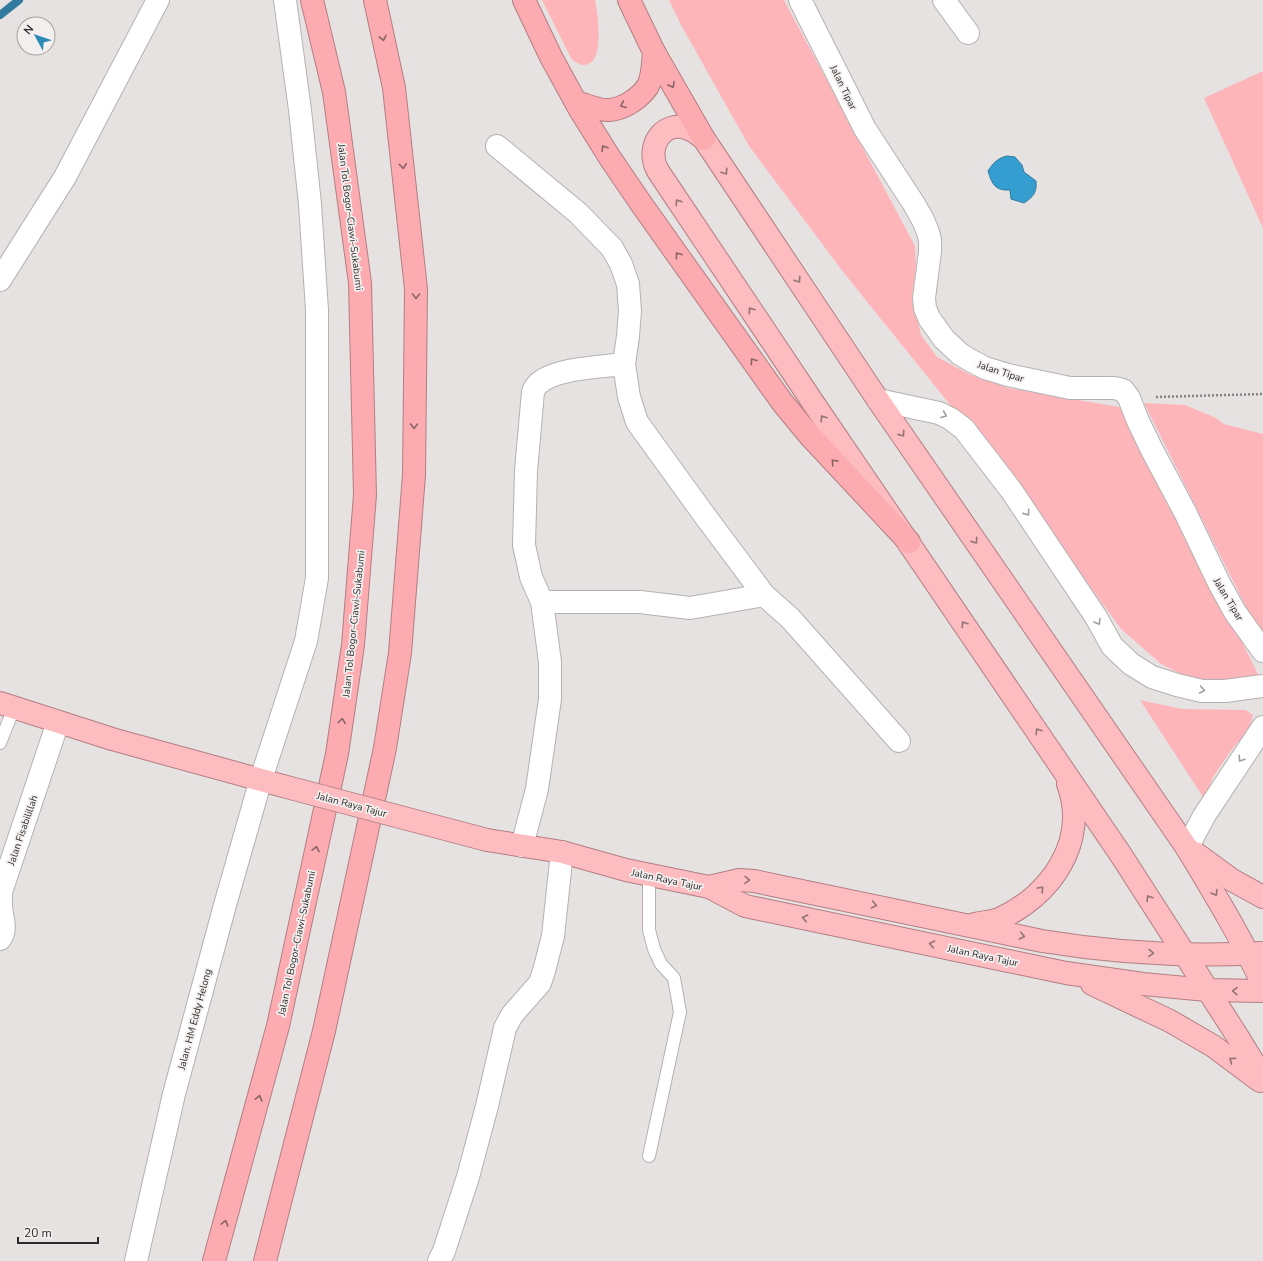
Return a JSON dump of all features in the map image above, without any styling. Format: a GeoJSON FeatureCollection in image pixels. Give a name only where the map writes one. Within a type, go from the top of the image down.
{"type":"FeatureCollection","features":[{"type":"Feature","properties":{"kind":"highway","name":"Jalan Tol Bogor–Ciawi–Sukabumi"},"geometry":{"type":"LineString","coordinates":[[214,1261],[278,1026],[337,754],[352,645],[365,495],[360,283],[334,92],[312,0]]}},
{"type":"Feature","properties":{"kind":"highway"},"geometry":{"type":"LineString","coordinates":[[265,1261],[324,1031],[385,748],[400,653],[414,475],[416,289],[394,88],[375,0]]}},
{"type":"Feature","properties":{"kind":"highway"},"geometry":{"type":"LineString","coordinates":[[524,0],[551,57],[576,102],[610,158],[642,205],[782,402],[810,436],[909,542]]}},
{"type":"Feature","properties":{"kind":"highway"},"geometry":{"type":"LineString","coordinates":[[629,0],[654,52],[704,139],[878,400],[1187,848],[1224,908],[1256,954],[1263,985]]}},
{"type":"Feature","properties":{"kind":"highway"},"geometry":{"type":"LineString","coordinates":[[576,102],[595,108],[609,110],[624,106],[639,97],[648,85],[652,71],[654,52]]}},
{"type":"Feature","properties":{"kind":"highway"},"geometry":{"type":"LineString","coordinates":[[704,139],[690,129],[683,127],[677,127],[665,131],[657,139],[654,145],[654,165],[805,391],[1060,763],[1121,855],[1263,1078]]}},
{"type":"Feature","properties":{"kind":"highway","name":"Jalan Raya Tajur"},"geometry":{"type":"LineString","coordinates":[[7,705],[58,722],[153,750],[487,840],[562,852],[649,875],[709,887],[745,906],[1066,973],[1143,984],[1207,990],[1263,991]]}},
{"type":"Feature","properties":{"kind":"highway"},"geometry":{"type":"LineString","coordinates":[[970,925],[998,919],[1019,909],[1053,876],[1063,860],[1070,845],[1074,829],[1074,813],[1071,794],[1060,763]]}},
{"type":"Feature","properties":{"kind":"highway"},"geometry":{"type":"LineString","coordinates":[[1187,848],[1232,880],[1263,897]]}},
{"type":"Feature","properties":{"kind":"highway","name":"Jalan Raya Tajur"},"geometry":{"type":"LineString","coordinates":[[709,887],[739,880],[754,881],[1042,941],[1089,948],[1137,953],[1256,954]]}},
{"type":"Feature","properties":{"kind":"highway"},"geometry":{"type":"LineString","coordinates":[[1066,973],[1124,998],[1170,1021],[1213,1046],[1263,1083]]}},
{"type":"Feature","properties":{"kind":"street"},"geometry":{"type":"LineString","coordinates":[[0,280],[65,177],[158,0]]}},
{"type":"Feature","properties":{"kind":"street","name":"Jalan. HM Eddy Helong"},"geometry":{"type":"LineString","coordinates":[[136,1261],[174,1094],[261,779],[306,641],[317,578],[317,310],[310,204],[300,110],[285,0]]}},
{"type":"Feature","properties":{"kind":"street","name":"Jalan Tipar"},"geometry":{"type":"LineString","coordinates":[[800,0],[862,122],[914,204],[928,232],[930,252],[924,298],[925,308],[929,318],[944,339],[960,354],[985,368],[1008,376],[1070,388],[1120,388],[1123,390],[1130,398],[1138,421],[1186,514],[1219,583],[1235,612],[1263,651]]}},
{"type":"Feature","properties":{"kind":"street"},"geometry":{"type":"LineString","coordinates":[[944,0],[968,33]]}},
{"type":"Feature","properties":{"kind":"street"},"geometry":{"type":"LineString","coordinates":[[497,146],[578,213],[612,248],[621,264],[628,284],[630,311],[624,364],[629,397],[637,422],[764,595],[790,618],[900,741]]}},
{"type":"Feature","properties":{"kind":"street"},"geometry":{"type":"LineString","coordinates":[[522,846],[536,789],[550,699],[550,662],[542,602],[532,578],[524,546],[526,471],[533,392],[537,385],[545,379],[563,372],[624,364]]}},
{"type":"Feature","properties":{"kind":"street"},"geometry":{"type":"LineString","coordinates":[[878,400],[939,413],[952,419],[964,429],[1012,490],[1096,617],[1112,646],[1131,664],[1152,677],[1177,686],[1202,691],[1225,691],[1263,686]]}},
{"type":"Feature","properties":{"kind":"street"},"geometry":{"type":"LineString","coordinates":[[542,602],[640,602],[690,608],[764,595]]}},
{"type":"Feature","properties":{"kind":"street","name":"Jalan Fisabilillah"},"geometry":{"type":"LineString","coordinates":[[0,939],[4,928],[1,892],[58,722]]}},
{"type":"Feature","properties":{"kind":"street"},"geometry":{"type":"LineString","coordinates":[[1187,848],[1204,816],[1263,727]]}},
{"type":"Feature","properties":{"kind":"street"},"geometry":{"type":"LineString","coordinates":[[439,1261],[444,1251],[468,1177],[487,1106],[505,1028],[512,1015],[540,983],[544,971],[554,936],[562,852]]}},
{"type":"Feature","properties":{"kind":"lane"},"geometry":{"type":"LineString","coordinates":[[0,743],[7,705]]}},
{"type":"Feature","properties":{"kind":"lane"},"geometry":{"type":"LineString","coordinates":[[649,875],[649,930],[654,949],[661,964],[674,978],[680,1012],[649,1156]]}},
{"type":"Feature","properties":{"kind":"path"},"geometry":{"type":"LineString","coordinates":[[1130,398],[1263,394]]}},
{"type":"Feature","properties":{"kind":"shaded area"},"geometry":{"type":"Polygon","coordinates":[[[542,0],[595,0],[599,39],[596,54],[591,62],[581,65],[572,60],[542,0]]]}},
{"type":"Feature","properties":{"kind":"shaded area"},"geometry":{"type":"Polygon","coordinates":[[[669,0],[784,0],[915,246],[916,268],[912,296],[921,335],[937,357],[971,375],[1008,388],[1125,408],[1260,678],[1205,686],[1161,664],[1121,629],[1033,508],[844,273],[749,146],[681,25],[669,0]]]}},
{"type":"Feature","properties":{"kind":"shaded area"},"geometry":{"type":"Polygon","coordinates":[[[1263,71],[1263,228],[1204,98],[1263,71]]]}},
{"type":"Feature","properties":{"kind":"shaded area"},"geometry":{"type":"Polygon","coordinates":[[[1144,403],[1185,405],[1216,418],[1224,424],[1263,434],[1263,641],[1144,403]]]}},
{"type":"Feature","properties":{"kind":"shaded area"},"geometry":{"type":"Polygon","coordinates":[[[1140,700],[1182,709],[1246,710],[1253,715],[1249,729],[1230,752],[1213,777],[1205,800],[1140,700]]]}},
{"type":"Feature","properties":{"kind":"water"},"geometry":{"type":"Polygon","coordinates":[[[1007,156],[1015,157],[1022,165],[1024,172],[1036,181],[1036,189],[1034,194],[1024,203],[1011,199],[1010,190],[1001,189],[995,186],[989,176],[988,171],[994,163],[1007,156]]]}},
{"type":"Feature","properties":{"kind":"waterway"},"geometry":{"type":"LineString","coordinates":[[0,15],[19,0]]}}]}
